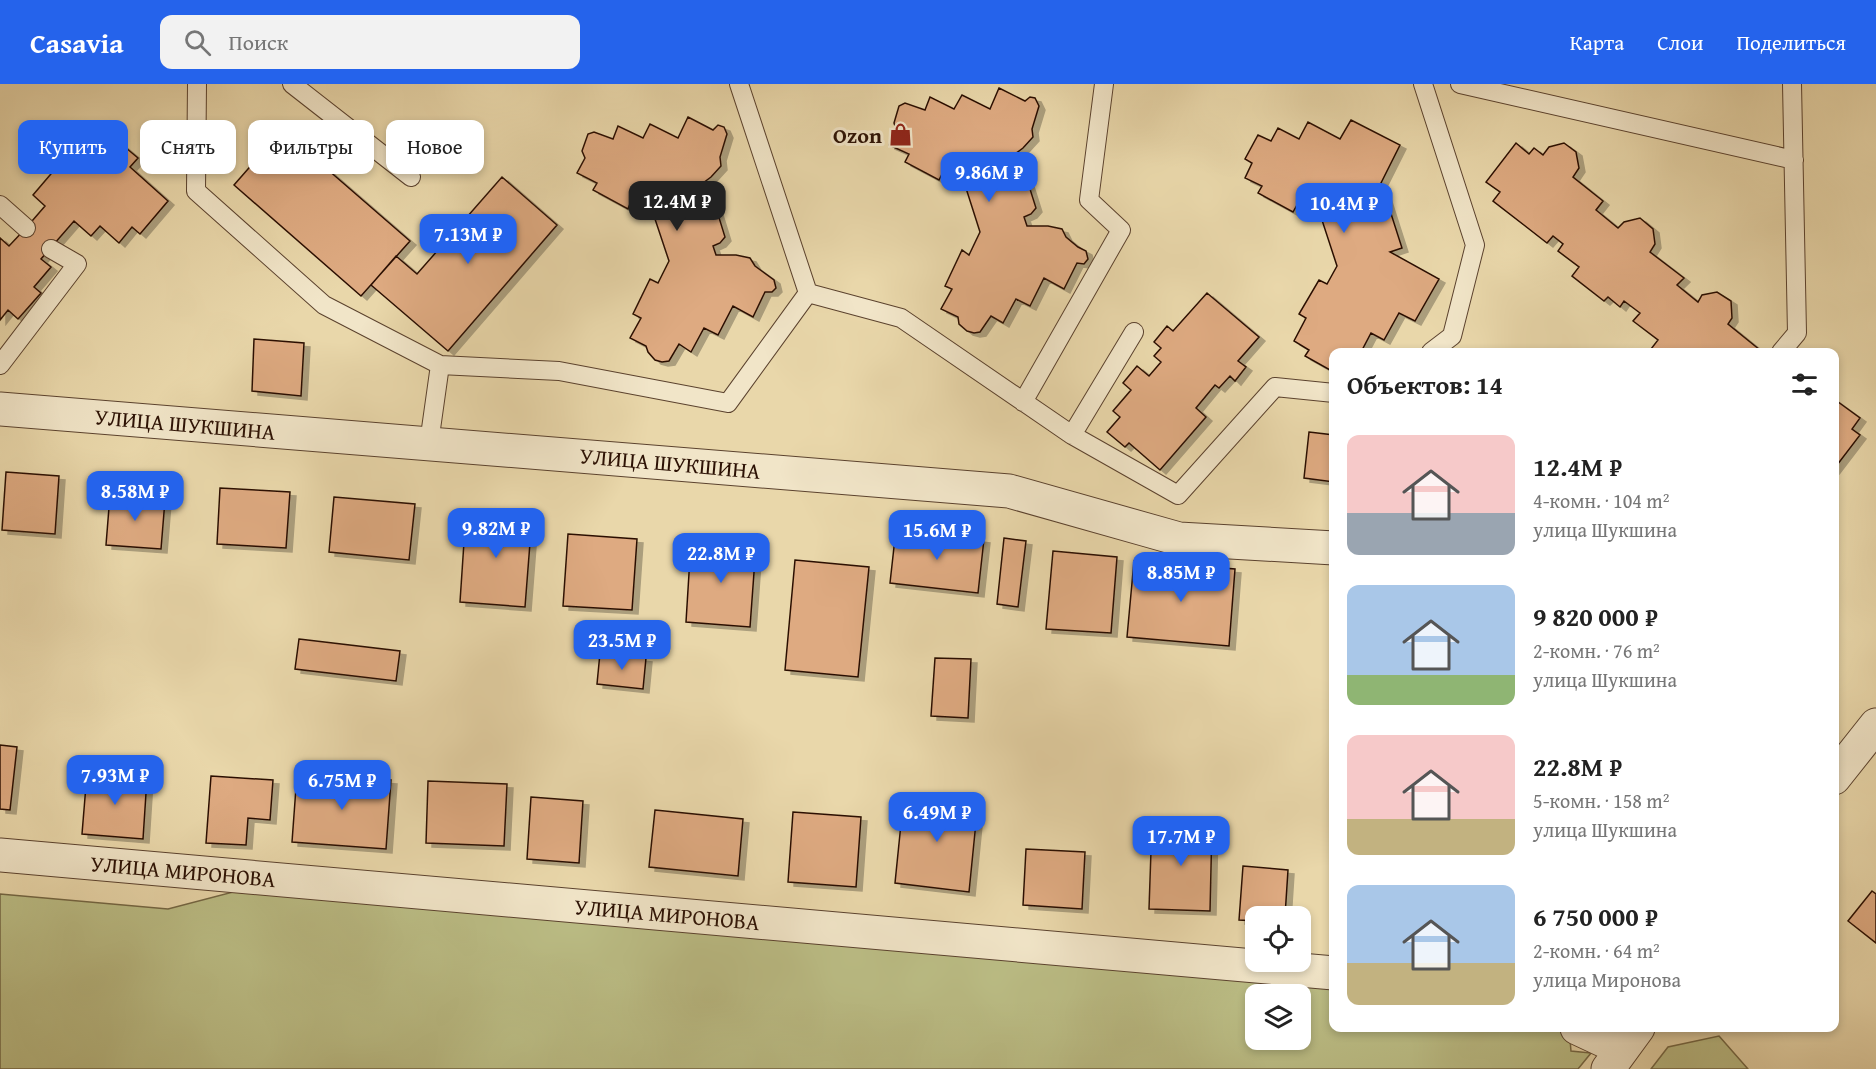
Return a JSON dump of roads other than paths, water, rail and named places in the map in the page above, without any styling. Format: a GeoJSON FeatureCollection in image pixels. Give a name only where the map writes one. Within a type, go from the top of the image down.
{"type":"FeatureCollection","features":[{"type":"Feature","properties":{"kind":"street","name":"УЛИЦА ШУКШИНА"},"geometry":{"type":"LineString","coordinates":[[0,409],[1009,490],[1179,539],[1329,548]]}},
{"type":"Feature","properties":{"kind":"street"},"geometry":{"type":"LineString","coordinates":[[1839,772],[1876,725]]}},
{"type":"Feature","properties":{"kind":"street","name":"УЛИЦА МИРОНОВА"},"geometry":{"type":"LineString","coordinates":[[0,855],[1329,973]]}},
{"type":"Feature","properties":{"kind":"street"},"geometry":{"type":"LineString","coordinates":[[1586,1032],[1623,1048]]}},
{"type":"Feature","properties":{"kind":"lane"},"geometry":{"type":"LineString","coordinates":[[196,84],[196,191],[324,305],[440,365],[560,372],[728,402],[808,293]]}},
{"type":"Feature","properties":{"kind":"lane"},"geometry":{"type":"LineString","coordinates":[[291,84],[411,177]]}},
{"type":"Feature","properties":{"kind":"lane"},"geometry":{"type":"LineString","coordinates":[[739,84],[808,293]]}},
{"type":"Feature","properties":{"kind":"lane"},"geometry":{"type":"LineString","coordinates":[[1023,402],[1121,230],[1089,200],[1104,84]]}},
{"type":"Feature","properties":{"kind":"lane"},"geometry":{"type":"LineString","coordinates":[[1423,84],[1475,245],[1452,336],[1436,348]]}},
{"type":"Feature","properties":{"kind":"lane"},"geometry":{"type":"LineString","coordinates":[[1460,84],[1794,160]]}},
{"type":"Feature","properties":{"kind":"lane"},"geometry":{"type":"LineString","coordinates":[[1784,348],[1797,333],[1792,84]]}},
{"type":"Feature","properties":{"kind":"lane"},"geometry":{"type":"LineString","coordinates":[[0,205],[26,228]]}},
{"type":"Feature","properties":{"kind":"lane"},"geometry":{"type":"LineString","coordinates":[[0,365],[77,264],[51,249]]}},
{"type":"Feature","properties":{"kind":"lane"},"geometry":{"type":"LineString","coordinates":[[808,293],[901,318],[1072,435],[1178,495],[1275,387],[1329,392]]}},
{"type":"Feature","properties":{"kind":"lane"},"geometry":{"type":"LineString","coordinates":[[1072,435],[1134,332]]}},
{"type":"Feature","properties":{"kind":"lane"},"geometry":{"type":"LineString","coordinates":[[429,443],[440,365]]}},
{"type":"Feature","properties":{"kind":"place","name":"Ozon"},"geometry":{"type":"Point","coordinates":[900,135]}}]}
